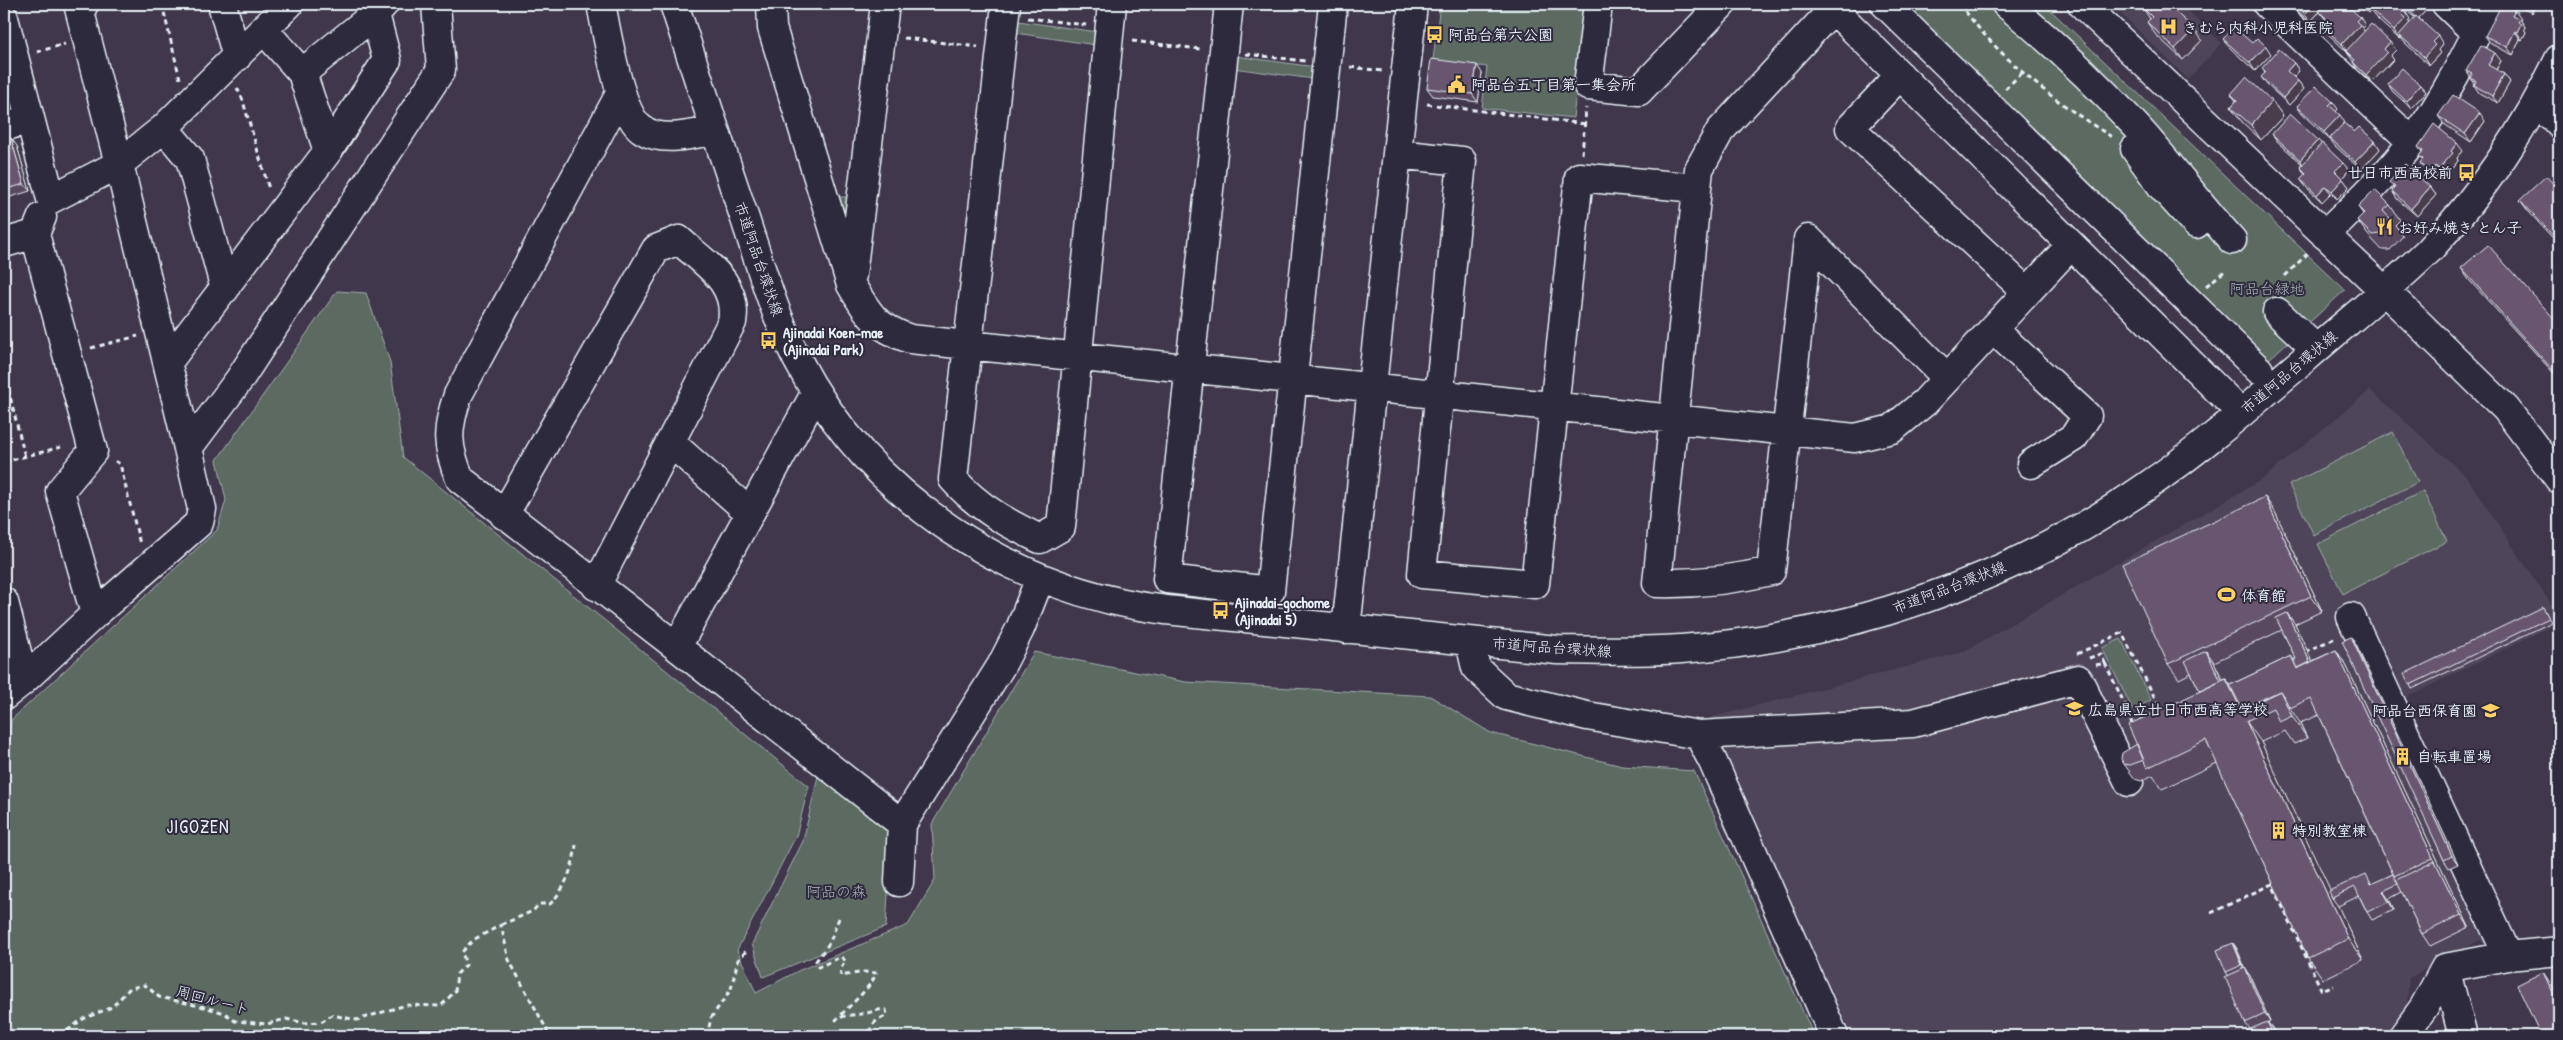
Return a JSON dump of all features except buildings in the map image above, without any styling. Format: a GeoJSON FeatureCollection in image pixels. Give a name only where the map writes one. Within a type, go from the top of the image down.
{"type":"FeatureCollection","features":[{"type":"Feature","properties":{"kind":"street"},"geometry":{"type":"LineString","coordinates":[[14,688],[198,523],[202,509],[168,362],[79,8],[84,4]]}},
{"type":"Feature","properties":{"kind":"street"},"geometry":{"type":"LineString","coordinates":[[222,4],[231,62]]}},
{"type":"Feature","properties":{"kind":"street"},"geometry":{"type":"LineString","coordinates":[[95,614],[60,491],[91,445],[35,234],[51,199],[119,164],[164,128],[186,104],[289,4]]}},
{"type":"Feature","properties":{"kind":"street"},"geometry":{"type":"LineString","coordinates":[[188,448],[239,380],[440,70],[436,4]]}},
{"type":"Feature","properties":{"kind":"street"},"geometry":{"type":"LineString","coordinates":[[601,4],[621,92],[629,117],[643,131],[672,136],[715,130]]}},
{"type":"Feature","properties":{"kind":"street","name":"市道阿品台環状線"},"geometry":{"type":"LineString","coordinates":[[674,4],[781,325],[816,392],[861,452],[916,504],[977,546],[1040,578],[1089,596],[1140,607],[1557,650],[1681,649],[1787,635],[1865,617],[1924,599],[1974,580],[2039,550],[2093,520],[2146,487],[2196,451],[2430,250],[2464,212],[2495,172],[2535,106],[2559,59]]}},
{"type":"Feature","properties":{"kind":"street"},"geometry":{"type":"LineString","coordinates":[[771,4],[772,28],[818,183],[851,285],[871,318],[888,331],[910,339],[1855,438],[1892,429],[1925,402],[2027,292],[2075,249],[2108,223]]}},
{"type":"Feature","properties":{"kind":"street"},"geometry":{"type":"LineString","coordinates":[[851,285],[885,4]]}},
{"type":"Feature","properties":{"kind":"street"},"geometry":{"type":"LineString","coordinates":[[1006,4],[952,479],[970,498],[1001,521],[1040,538],[1061,527],[1112,4]]}},
{"type":"Feature","properties":{"kind":"street"},"geometry":{"type":"LineString","coordinates":[[1229,4],[1167,579],[1270,591],[1334,4]]}},
{"type":"Feature","properties":{"kind":"street"},"geometry":{"type":"LineString","coordinates":[[1346,629],[1413,4]]}},
{"type":"Feature","properties":{"kind":"street"},"geometry":{"type":"LineString","coordinates":[[1598,4],[1588,86],[1639,91],[1722,4]]}},
{"type":"Feature","properties":{"kind":"street"},"geometry":{"type":"LineString","coordinates":[[1885,4],[2260,370]]}},
{"type":"Feature","properties":{"kind":"street"},"geometry":{"type":"LineString","coordinates":[[2006,4],[2071,60],[2136,127],[2180,177],[2203,208],[2226,254]]}},
{"type":"Feature","properties":{"kind":"street"},"geometry":{"type":"LineString","coordinates":[[2082,4],[2319,242],[2384,291],[2506,410],[2528,436],[2559,479]]}},
{"type":"Feature","properties":{"kind":"street"},"geometry":{"type":"LineString","coordinates":[[2267,4],[2412,142]]}},
{"type":"Feature","properties":{"kind":"street"},"geometry":{"type":"LineString","coordinates":[[2446,4],[2476,33]]}},
{"type":"Feature","properties":{"kind":"street"},"geometry":{"type":"LineString","coordinates":[[2319,242],[2382,178],[2412,142],[2442,98],[2491,4]]}},
{"type":"Feature","properties":{"kind":"street"},"geometry":{"type":"LineString","coordinates":[[1947,378],[1808,239],[1771,571],[1729,581],[1690,584],[1656,583],[1699,169],[1720,131],[1830,7],[2241,413]]}},
{"type":"Feature","properties":{"kind":"street"},"geometry":{"type":"LineString","coordinates":[[302,72],[380,9]]}},
{"type":"Feature","properties":{"kind":"street"},"geometry":{"type":"LineString","coordinates":[[168,362],[328,151],[387,60],[380,9]]}},
{"type":"Feature","properties":{"kind":"street"},"geometry":{"type":"LineString","coordinates":[[4,18],[51,199]]}},
{"type":"Feature","properties":{"kind":"street"},"geometry":{"type":"LineString","coordinates":[[264,30],[302,72],[328,151]]}},
{"type":"Feature","properties":{"kind":"street"},"geometry":{"type":"LineString","coordinates":[[2071,60],[2163,188],[2226,254]]}},
{"type":"Feature","properties":{"kind":"street"},"geometry":{"type":"LineString","coordinates":[[1900,75],[1850,128],[2027,292]]}},
{"type":"Feature","properties":{"kind":"street"},"geometry":{"type":"LineString","coordinates":[[621,92],[458,395],[450,418],[448,439],[452,459],[460,479],[504,515],[677,647],[902,824]]}},
{"type":"Feature","properties":{"kind":"street"},"geometry":{"type":"LineString","coordinates":[[2535,106],[2553,117],[2559,124]]}},
{"type":"Feature","properties":{"kind":"street"},"geometry":{"type":"LineString","coordinates":[[4,127],[29,119]]}},
{"type":"Feature","properties":{"kind":"street"},"geometry":{"type":"LineString","coordinates":[[164,128],[190,160],[225,289]]}},
{"type":"Feature","properties":{"kind":"street"},"geometry":{"type":"LineString","coordinates":[[1397,154],[1462,161],[1422,574],[1535,584],[1579,177],[1697,188]]}},
{"type":"Feature","properties":{"kind":"street"},"geometry":{"type":"LineString","coordinates":[[818,183],[841,186],[863,181]]}},
{"type":"Feature","properties":{"kind":"street"},"geometry":{"type":"LineString","coordinates":[[4,243],[35,234]]}},
{"type":"Feature","properties":{"kind":"street"},"geometry":{"type":"LineString","coordinates":[[504,515],[656,249],[679,240],[728,285],[734,309],[732,322],[596,586]]}},
{"type":"Feature","properties":{"kind":"street"},"geometry":{"type":"LineString","coordinates":[[2277,312],[2316,349]]}},
{"type":"Feature","properties":{"kind":"street"},"geometry":{"type":"LineString","coordinates":[[1993,329],[2087,416],[2074,437],[2031,464]]}},
{"type":"Feature","properties":{"kind":"street"},"geometry":{"type":"LineString","coordinates":[[677,647],[816,392]]}},
{"type":"Feature","properties":{"kind":"street"},"geometry":{"type":"LineString","coordinates":[[670,442],[749,512]]}},
{"type":"Feature","properties":{"kind":"street"},"geometry":{"type":"LineString","coordinates":[[899,882],[902,824],[1001,666],[1020,629],[1040,578]]}},
{"type":"Feature","properties":{"kind":"street"},"geometry":{"type":"LineString","coordinates":[[4,602],[14,688]]}},
{"type":"Feature","properties":{"kind":"street"},"geometry":{"type":"LineString","coordinates":[[2354,623],[2508,956]]}},
{"type":"Feature","properties":{"kind":"street"},"geometry":{"type":"LineString","coordinates":[[1470,642],[1476,668],[1506,696],[1587,716],[1699,735],[1913,723],[2078,679],[2130,782]]}},
{"type":"Feature","properties":{"kind":"street"},"geometry":{"type":"LineString","coordinates":[[1699,735],[1714,762],[1834,1036]]}},
{"type":"Feature","properties":{"kind":"street"},"geometry":{"type":"LineString","coordinates":[[2445,968],[2508,956],[2559,951]]}},
{"type":"Feature","properties":{"kind":"street"},"geometry":{"type":"LineString","coordinates":[[2403,1036],[2424,1006],[2445,968]]}},
{"type":"Feature","properties":{"kind":"street"},"geometry":{"type":"LineString","coordinates":[[2445,968],[2463,1036]]}},
{"type":"Feature","properties":{"kind":"path"},"geometry":{"type":"LineString","coordinates":[[162,4],[186,104]]}},
{"type":"Feature","properties":{"kind":"path"},"geometry":{"type":"LineString","coordinates":[[1960,4],[1972,21],[2023,72],[2070,111],[2140,155]]}},
{"type":"Feature","properties":{"kind":"path"},"geometry":{"type":"LineString","coordinates":[[1042,20],[1066,22]]}},
{"type":"Feature","properties":{"kind":"path"},"geometry":{"type":"LineString","coordinates":[[881,36],[1001,50]]}},
{"type":"Feature","properties":{"kind":"path"},"geometry":{"type":"LineString","coordinates":[[14,58],[87,38]]}},
{"type":"Feature","properties":{"kind":"path"},"geometry":{"type":"LineString","coordinates":[[1109,38],[1224,51]]}},
{"type":"Feature","properties":{"kind":"path"},"geometry":{"type":"LineString","coordinates":[[1266,57],[1287,59]]}},
{"type":"Feature","properties":{"kind":"path"},"geometry":{"type":"LineString","coordinates":[[231,62],[278,219]]}},
{"type":"Feature","properties":{"kind":"path"},"geometry":{"type":"LineString","coordinates":[[1998,96],[2023,72]]}},
{"type":"Feature","properties":{"kind":"path"},"geometry":{"type":"LineString","coordinates":[[1579,177],[1588,86]]}},
{"type":"Feature","properties":{"kind":"path"},"geometry":{"type":"LineString","coordinates":[[1403,101],[1585,124]]}},
{"type":"Feature","properties":{"kind":"path"},"geometry":{"type":"LineString","coordinates":[[2285,276],[2319,242]]}},
{"type":"Feature","properties":{"kind":"path"},"geometry":{"type":"LineString","coordinates":[[2205,287],[2226,254]]}},
{"type":"Feature","properties":{"kind":"path"},"geometry":{"type":"LineString","coordinates":[[102,345],[120,341]]}},
{"type":"Feature","properties":{"kind":"path"},"geometry":{"type":"LineString","coordinates":[[4,372],[25,457]]}},
{"type":"Feature","properties":{"kind":"path"},"geometry":{"type":"LineString","coordinates":[[4,462],[91,445],[120,464],[146,569]]}},
{"type":"Feature","properties":{"kind":"path"},"geometry":{"type":"LineString","coordinates":[[2302,654],[2354,623]]}},
{"type":"Feature","properties":{"kind":"path"},"geometry":{"type":"LineString","coordinates":[[2132,724],[2141,724]]}},
{"type":"Feature","properties":{"kind":"path"},"geometry":{"type":"LineString","coordinates":[[547,1036],[547,1030],[508,960],[501,925],[533,911],[539,904],[550,904],[558,896],[568,880],[576,845]]}},
{"type":"Feature","properties":{"kind":"path"},"geometry":{"type":"LineString","coordinates":[[2211,913],[2272,884],[2322,991],[2334,986]]}},
{"type":"Feature","properties":{"kind":"path"},"geometry":{"type":"LineString","coordinates":[[839,918],[830,942],[816,960],[818,967],[841,957],[846,961],[840,969],[840,976],[864,972],[876,973],[861,996],[852,1001],[836,1020],[844,1014],[865,1014],[878,1009],[886,1010],[887,1015],[876,1022],[866,1036]]}},
{"type":"Feature","properties":{"kind":"path","name":"周回ルート"},"geometry":{"type":"LineString","coordinates":[[60,1036],[83,1019],[112,1007],[130,988],[144,986],[158,998],[225,1013],[234,1021],[267,1024],[286,1019],[306,1024],[321,1022],[332,1015],[357,1020],[406,1005],[442,1006],[455,990],[457,974],[466,965],[462,952],[473,940],[501,925]]}},
{"type":"Feature","properties":{"kind":"path"},"geometry":{"type":"LineString","coordinates":[[708,1036],[710,1018],[731,989],[738,960],[747,950]]}},
{"type":"Feature","properties":{"kind":"shaded area","name":"きむら内科小児科医院"},"geometry":{"type":"Polygon","coordinates":[[[2123,4],[2180,4],[2222,43],[2188,79],[2117,10],[2123,4]]]}},
{"type":"Feature","properties":{"kind":"shaded area","name":"広島県立廿日市西高等学校"},"geometry":{"type":"Polygon","coordinates":[[[2370,390],[2466,476],[2559,616],[2559,622],[2401,700],[2508,933],[2483,944],[2480,940],[2409,978],[2406,1014],[2379,1036],[1852,1036],[1709,718],[1963,652],[2263,479],[2370,390]]]}},
{"type":"Feature","properties":{"kind":"green space"},"geometry":{"type":"Polygon","coordinates":[[[1440,4],[1587,4],[1573,118],[1482,108],[1487,67],[1433,60],[1440,4]]]}},
{"type":"Feature","properties":{"kind":"green space","name":"阿品台緑地"},"geometry":{"type":"Polygon","coordinates":[[[1905,4],[2044,4],[2345,290],[2267,361],[1905,4]]]}},
{"type":"Feature","properties":{"kind":"green space"},"geometry":{"type":"Polygon","coordinates":[[[1018,21],[1098,32],[1096,45],[1016,33],[1018,21]]]}},
{"type":"Feature","properties":{"kind":"green space"},"geometry":{"type":"Polygon","coordinates":[[[1235,56],[1315,67],[1313,79],[1233,68],[1235,56]]]}},
{"type":"Feature","properties":{"kind":"green space"},"geometry":{"type":"Polygon","coordinates":[[[834,197],[851,197],[846,236],[834,197]]]}},
{"type":"Feature","properties":{"kind":"green space"},"geometry":{"type":"Polygon","coordinates":[[[337,291],[366,293],[390,362],[403,457],[809,786],[796,836],[737,950],[756,993],[800,970],[908,925],[935,880],[932,824],[1034,652],[1186,682],[1430,696],[1491,733],[1622,766],[1694,771],[1814,1036],[4,1036],[4,794],[11,720],[217,530],[226,500],[217,460],[337,291]]]}},
{"type":"Feature","properties":{"kind":"green space"},"geometry":{"type":"Polygon","coordinates":[[[2393,432],[2418,482],[2314,535],[2289,485],[2393,432]]]}},
{"type":"Feature","properties":{"kind":"green space"},"geometry":{"type":"Polygon","coordinates":[[[2423,491],[2447,541],[2343,594],[2318,544],[2423,491]]]}},
{"type":"Feature","properties":{"kind":"green space"},"geometry":{"type":"Polygon","coordinates":[[[2121,639],[2151,700],[2133,710],[2102,648],[2121,639]]]}},
{"type":"Feature","properties":{"kind":"green space","name":"阿品の森"},"geometry":{"type":"Polygon","coordinates":[[[818,776],[892,828],[886,927],[763,977],[752,944],[803,841],[818,776]]]}},
{"type":"Feature","properties":{"kind":"place","name":"きむら内科小児科医院"},"geometry":{"type":"Point","coordinates":[2169,27]}},
{"type":"Feature","properties":{"kind":"place","name":"阿品台第六公園"},"geometry":{"type":"Point","coordinates":[1434,34]}},
{"type":"Feature","properties":{"kind":"place","name":"阿品台五丁目第一集会所"},"geometry":{"type":"Point","coordinates":[1457,84]}},
{"type":"Feature","properties":{"kind":"place","name":"廿日市西高校前"},"geometry":{"type":"Point","coordinates":[2467,172]}},
{"type":"Feature","properties":{"kind":"place","name":"お好み焼き とん子"},"geometry":{"type":"Point","coordinates":[2384,227]}},
{"type":"Feature","properties":{"kind":"place","name":"Ajinadai Koen-mae (Ajinadai Park)"},"geometry":{"type":"Point","coordinates":[769,341]}},
{"type":"Feature","properties":{"kind":"place","name":"体育館"},"geometry":{"type":"Point","coordinates":[2227,595]}},
{"type":"Feature","properties":{"kind":"place","name":"Ajinadai-gochome (Ajinadai 5)"},"geometry":{"type":"Point","coordinates":[1221,611]}},
{"type":"Feature","properties":{"kind":"place","name":"広島県立廿日市西高等学校"},"geometry":{"type":"Point","coordinates":[2074,709]}},
{"type":"Feature","properties":{"kind":"place","name":"阿品台西保育園"},"geometry":{"type":"Point","coordinates":[2491,710]}},
{"type":"Feature","properties":{"kind":"place","name":"自転車置場"},"geometry":{"type":"Point","coordinates":[2403,756]}},
{"type":"Feature","properties":{"kind":"place","name":"特別教室棟"},"geometry":{"type":"Point","coordinates":[2278,830]}},
{"type":"Feature","properties":{"kind":"district","name":"JIGOZEN"},"geometry":{"type":"Point","coordinates":[198,826]}}]}
